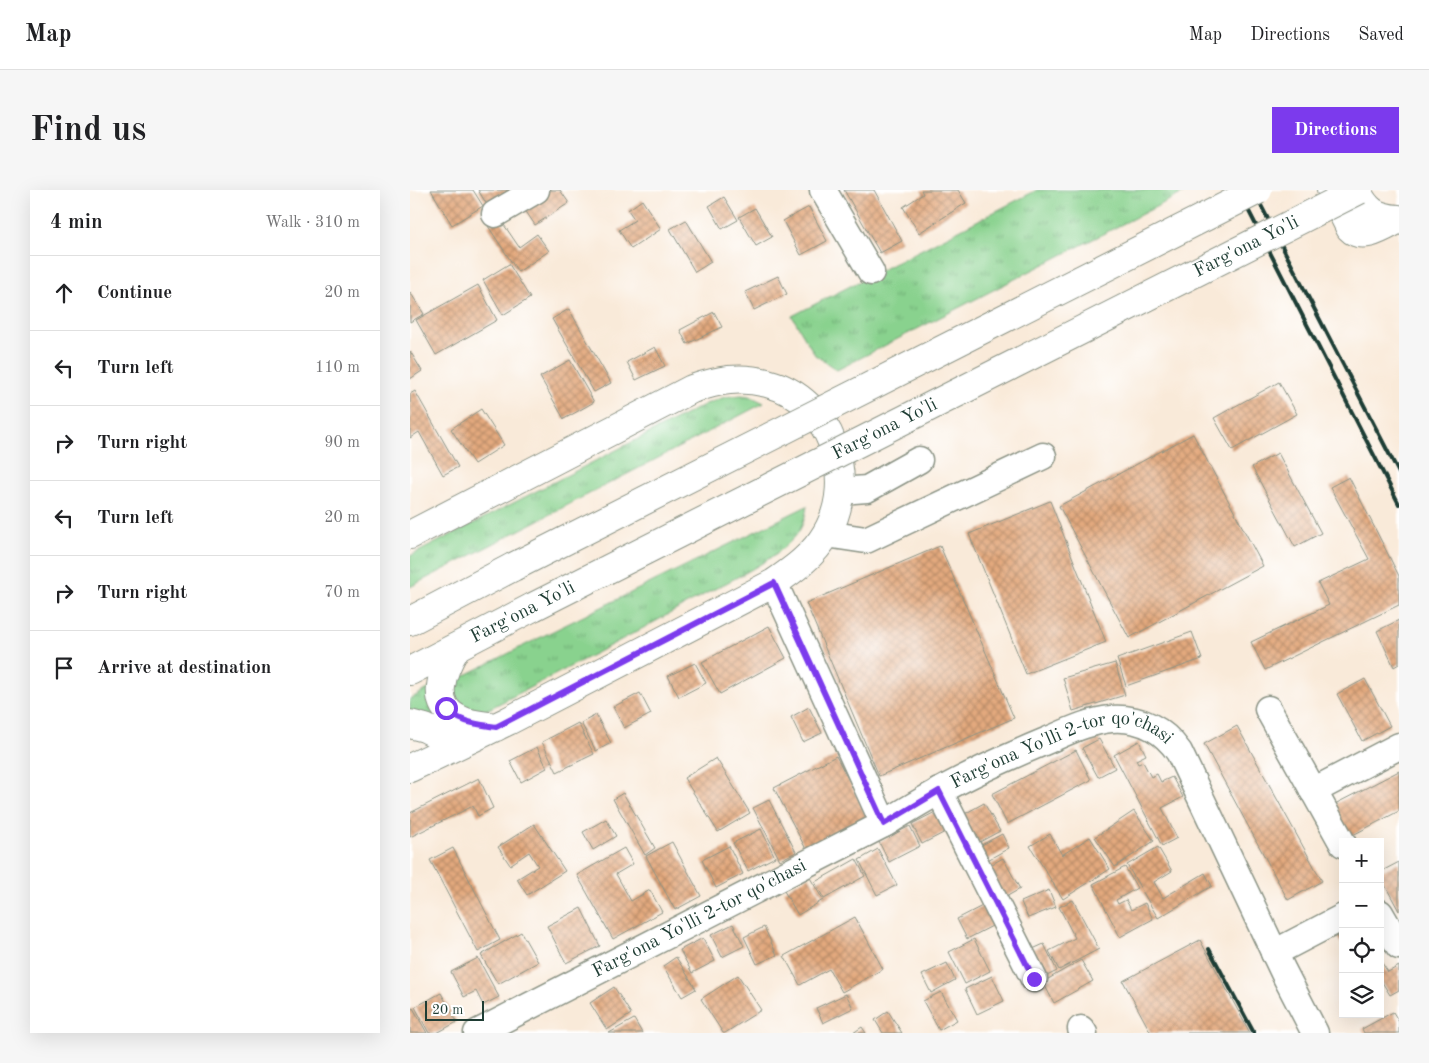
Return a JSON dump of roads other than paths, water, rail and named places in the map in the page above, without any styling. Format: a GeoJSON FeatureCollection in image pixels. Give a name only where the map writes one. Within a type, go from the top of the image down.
{"type":"FeatureCollection","features":[{"type":"Feature","properties":{"kind":"main road"},"geometry":{"type":"LineString","coordinates":[[410,621],[1258,190]]}},
{"type":"Feature","properties":{"kind":"main road"},"geometry":{"type":"LineString","coordinates":[[1331,190],[1353,231],[1366,234],[1374,232],[1399,219]]}},
{"type":"Feature","properties":{"kind":"main road"},"geometry":{"type":"LineString","coordinates":[[1358,190],[1368,209],[1382,217],[1399,219]]}},
{"type":"Feature","properties":{"kind":"main road","name":"Farg'ona Yo'li"},"geometry":{"type":"LineString","coordinates":[[410,671],[1358,190]]}},
{"type":"Feature","properties":{"kind":"main road"},"geometry":{"type":"LineString","coordinates":[[410,535],[692,389],[722,380],[752,380],[768,383],[782,389],[808,406],[827,431],[834,445],[838,460],[840,491],[833,521],[817,548],[774,583],[496,727],[416,766]]}},
{"type":"Feature","properties":{"kind":"main road"},"geometry":{"type":"LineString","coordinates":[[410,613],[446,603]]}},
{"type":"Feature","properties":{"kind":"main road"},"geometry":{"type":"LineString","coordinates":[[456,648],[446,665],[443,675],[441,689],[443,704],[460,720],[496,727]]}},
{"type":"Feature","properties":{"kind":"main road"},"geometry":{"type":"LineString","coordinates":[[410,724],[425,728],[458,745]]}},
{"type":"Feature","properties":{"kind":"street"},"geometry":{"type":"LineString","coordinates":[[495,214],[536,190]]}},
{"type":"Feature","properties":{"kind":"street"},"geometry":{"type":"LineString","coordinates":[[823,190],[871,272]]}},
{"type":"Feature","properties":{"kind":"street"},"geometry":{"type":"LineString","coordinates":[[826,534],[866,540],[1043,456]]}},
{"type":"Feature","properties":{"kind":"street"},"geometry":{"type":"LineString","coordinates":[[840,491],[867,488],[919,460]]}},
{"type":"Feature","properties":{"kind":"street"},"geometry":{"type":"LineString","coordinates":[[774,583],[884,824]]}},
{"type":"Feature","properties":{"kind":"street"},"geometry":{"type":"LineString","coordinates":[[1268,709],[1340,838]]}},
{"type":"Feature","properties":{"kind":"street","name":"Farg'ona Yo'lli 2-tor qo'chasi"},"geometry":{"type":"LineString","coordinates":[[477,1033],[884,824],[939,791],[1025,750],[1098,721],[1110,719],[1140,722],[1157,729],[1166,736],[1179,752],[1274,954],[1315,1033]]}},
{"type":"Feature","properties":{"kind":"street"},"geometry":{"type":"LineString","coordinates":[[1314,791],[1399,746]]}},
{"type":"Feature","properties":{"kind":"street"},"geometry":{"type":"LineString","coordinates":[[939,791],[1034,979]]}},
{"type":"Feature","properties":{"kind":"street"},"geometry":{"type":"LineString","coordinates":[[1274,954],[1339,919]]}},
{"type":"Feature","properties":{"kind":"street"},"geometry":{"type":"LineString","coordinates":[[1384,920],[1398,946]]}},
{"type":"Feature","properties":{"kind":"railway"},"geometry":{"type":"LineString","coordinates":[[1238,190],[1399,504]]}},
{"type":"Feature","properties":{"kind":"railway"},"geometry":{"type":"LineString","coordinates":[[1253,190],[1399,473]]}},
{"type":"Feature","properties":{"kind":"railway"},"geometry":{"type":"LineString","coordinates":[[1209,949],[1254,1033]]}}]}
